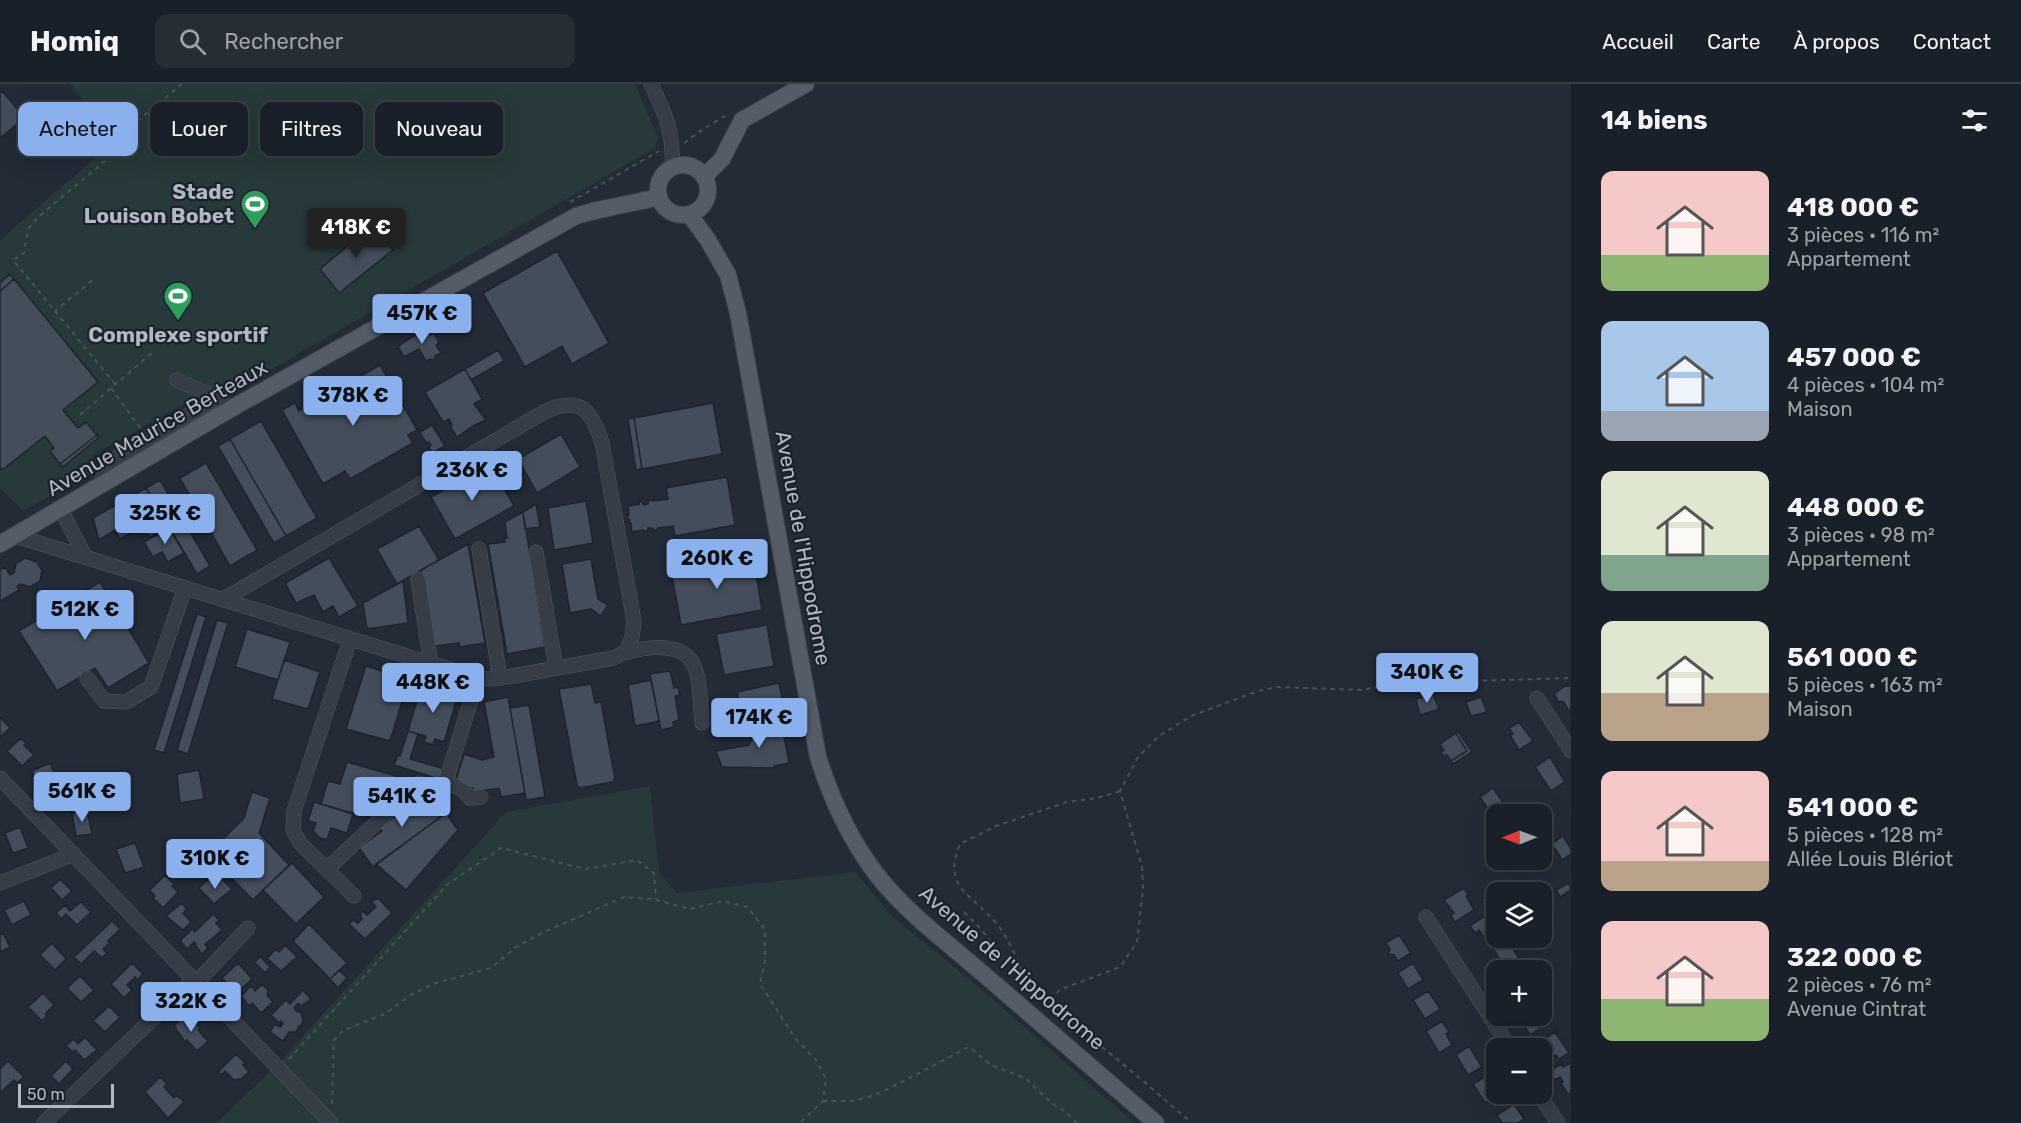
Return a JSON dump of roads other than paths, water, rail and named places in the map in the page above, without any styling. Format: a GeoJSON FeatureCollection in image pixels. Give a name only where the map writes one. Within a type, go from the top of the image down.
{"type":"FeatureCollection","features":[{"type":"Feature","properties":{"kind":"main road"},"geometry":{"type":"LineString","coordinates":[[704,177],[722,159],[742,120],[806,84]]}},
{"type":"Feature","properties":{"kind":"main road"},"geometry":{"type":"LineString","coordinates":[[686,165],[693,167],[704,177],[706,199],[696,211],[682,215],[668,209],[659,197],[658,190],[662,177],[672,168],[686,165]]}},
{"type":"Feature","properties":{"kind":"main road","name":"Avenue Maurice Berteaux"},"geometry":{"type":"LineString","coordinates":[[0,544],[234,407],[576,216],[616,204],[636,203],[659,197]]}},
{"type":"Feature","properties":{"kind":"main road","name":"Avenue de l'Hippodrome"},"geometry":{"type":"LineString","coordinates":[[689,214],[708,240],[728,275],[738,313],[818,757],[827,784],[844,821],[867,861],[891,892],[1156,1123]]}},
{"type":"Feature","properties":{"kind":"street"},"geometry":{"type":"LineString","coordinates":[[651,84],[669,124],[672,139],[672,168]]}},
{"type":"Feature","properties":{"kind":"street"},"geometry":{"type":"LineString","coordinates":[[177,380],[234,407]]}},
{"type":"Feature","properties":{"kind":"street"},"geometry":{"type":"LineString","coordinates":[[100,486],[109,462],[218,398]]}},
{"type":"Feature","properties":{"kind":"street"},"geometry":{"type":"LineString","coordinates":[[224,599],[544,412],[564,405],[587,411],[596,422],[602,443],[634,621],[632,637],[626,651]]}},
{"type":"Feature","properties":{"kind":"street"},"geometry":{"type":"LineString","coordinates":[[61,510],[84,556]]}},
{"type":"Feature","properties":{"kind":"street"},"geometry":{"type":"LineString","coordinates":[[16,536],[478,678],[500,678],[613,658],[626,651],[666,648],[681,651],[692,662],[696,675],[702,723]]}},
{"type":"Feature","properties":{"kind":"street"},"geometry":{"type":"LineString","coordinates":[[479,549],[500,678]]}},
{"type":"Feature","properties":{"kind":"street"},"geometry":{"type":"LineString","coordinates":[[536,552],[556,668]]}},
{"type":"Feature","properties":{"kind":"street"},"geometry":{"type":"LineString","coordinates":[[417,579],[430,658],[428,664]]}},
{"type":"Feature","properties":{"kind":"street"},"geometry":{"type":"LineString","coordinates":[[87,678],[104,701],[126,702],[150,687],[185,588]]}},
{"type":"Feature","properties":{"kind":"street"},"geometry":{"type":"LineString","coordinates":[[350,640],[294,811],[293,830],[300,843],[354,896]]}},
{"type":"Feature","properties":{"kind":"street"},"geometry":{"type":"LineString","coordinates":[[478,678],[447,781],[464,791],[470,798],[481,797]]}},
{"type":"Feature","properties":{"kind":"street"},"geometry":{"type":"LineString","coordinates":[[1536,698],[1571,751]]}},
{"type":"Feature","properties":{"kind":"street"},"geometry":{"type":"LineString","coordinates":[[0,778],[277,1068],[331,1117]]}},
{"type":"Feature","properties":{"kind":"street"},"geometry":{"type":"LineString","coordinates":[[327,869],[418,783],[435,790]]}},
{"type":"Feature","properties":{"kind":"street"},"geometry":{"type":"LineString","coordinates":[[0,883],[74,854]]}},
{"type":"Feature","properties":{"kind":"street"},"geometry":{"type":"LineString","coordinates":[[1426,917],[1504,1038]]}},
{"type":"Feature","properties":{"kind":"street"},"geometry":{"type":"LineString","coordinates":[[44,1123],[195,982],[248,928]]}},
{"type":"Feature","properties":{"kind":"street"},"geometry":{"type":"LineString","coordinates":[[1546,1104],[1558,1123]]}},
{"type":"Feature","properties":{"kind":"place","name":"Stade Louison Bobet"},"geometry":{"type":"Point","coordinates":[255,230]}},
{"type":"Feature","properties":{"kind":"place","name":"Complexe sportif"},"geometry":{"type":"Point","coordinates":[178,322]}}]}
